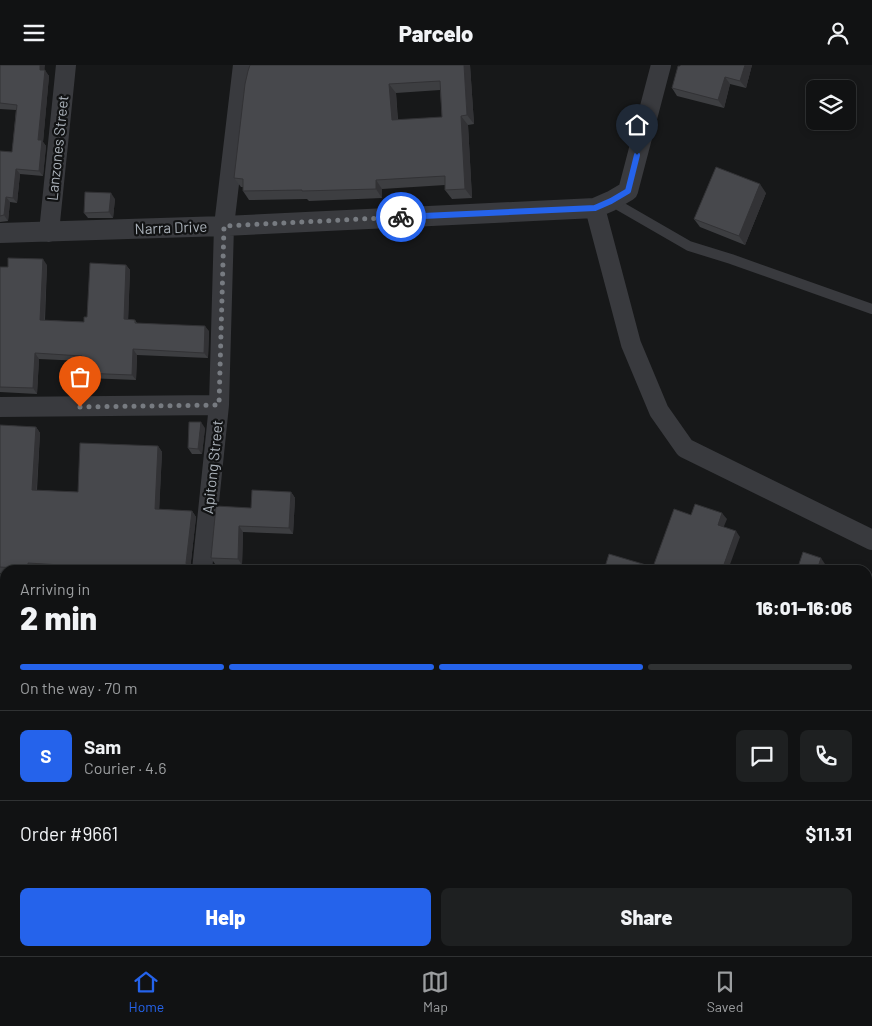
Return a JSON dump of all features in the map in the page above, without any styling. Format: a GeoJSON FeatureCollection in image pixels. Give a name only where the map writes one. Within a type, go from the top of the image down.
{"type":"FeatureCollection","features":[{"type":"Feature","properties":{"kind":"street","name":"Lanzones Street"},"geometry":{"type":"LineString","coordinates":[[50,232],[66,65]]}},
{"type":"Feature","properties":{"kind":"street","name":"Apitong Street"},"geometry":{"type":"LineString","coordinates":[[203,565],[219,405],[224,226],[243,65]]}},
{"type":"Feature","properties":{"kind":"street"},"geometry":{"type":"LineString","coordinates":[[661,65],[628,191],[603,204],[631,344],[659,411],[685,448],[872,540]]}},
{"type":"Feature","properties":{"kind":"street","name":"Narra Drive"},"geometry":{"type":"LineString","coordinates":[[0,233],[224,226],[603,204]]}},
{"type":"Feature","properties":{"kind":"street"},"geometry":{"type":"LineString","coordinates":[[0,407],[219,405]]}},
{"type":"Feature","properties":{"kind":"lane"},"geometry":{"type":"LineString","coordinates":[[603,204],[689,246],[872,309]]}},
{"type":"Feature","properties":{"kind":"building"},"geometry":{"type":"Polygon","coordinates":[[[0,65],[40,65],[40,70],[45,70],[38,140],[42,140],[39,171],[16,169],[13,198],[6,197],[4,215],[0,216],[0,151],[12,152],[17,105],[0,103],[0,65]]]}},
{"type":"Feature","properties":{"kind":"building"},"geometry":{"type":"Polygon","coordinates":[[[250,65],[464,65],[467,115],[461,116],[465,189],[445,190],[445,176],[376,180],[376,189],[243,191],[243,179],[234,178],[250,65]],[[440,81],[389,84],[392,120],[442,117],[440,81]]]}},
{"type":"Feature","properties":{"kind":"building"},"geometry":{"type":"Polygon","coordinates":[[[745,65],[740,81],[725,77],[718,100],[672,88],[678,66],[745,65]]]}},
{"type":"Feature","properties":{"kind":"building"},"geometry":{"type":"Polygon","coordinates":[[[716,167],[760,184],[739,236],[694,219],[716,167]]]}},
{"type":"Feature","properties":{"kind":"building"},"geometry":{"type":"Polygon","coordinates":[[[85,192],[111,193],[109,212],[84,213],[85,192]]]}},
{"type":"Feature","properties":{"kind":"building"},"geometry":{"type":"Polygon","coordinates":[[[8,258],[43,259],[40,320],[84,322],[84,317],[87,317],[90,263],[126,265],[124,319],[135,320],[135,323],[205,326],[204,353],[133,349],[132,375],[82,373],[82,356],[35,353],[33,388],[0,387],[0,267],[8,267],[8,258]]]}},
{"type":"Feature","properties":{"kind":"building"},"geometry":{"type":"Polygon","coordinates":[[[189,422],[201,422],[198,449],[188,448],[189,422]]]}},
{"type":"Feature","properties":{"kind":"building"},"geometry":{"type":"Polygon","coordinates":[[[0,425],[36,427],[32,490],[78,492],[80,443],[158,446],[155,509],[192,511],[187,565],[61,565],[28,563],[28,565],[0,565],[0,425]]]}},
{"type":"Feature","properties":{"kind":"building"},"geometry":{"type":"Polygon","coordinates":[[[252,490],[291,492],[289,528],[239,526],[238,559],[211,558],[216,506],[251,508],[252,490]]]}},
{"type":"Feature","properties":{"kind":"building"},"geometry":{"type":"Polygon","coordinates":[[[695,504],[722,513],[718,525],[736,531],[724,565],[654,565],[674,509],[691,515],[695,504]]]}},
{"type":"Feature","properties":{"kind":"building"},"geometry":{"type":"Polygon","coordinates":[[[803,552],[821,558],[819,565],[799,565],[803,552]]]}},
{"type":"Feature","properties":{"kind":"building"},"geometry":{"type":"Polygon","coordinates":[[[609,554],[646,565],[606,565],[609,554]]]}},
{"type":"Feature","properties":{"kind":"way so far"},"geometry":{"type":"LineString","coordinates":[[80,407],[219,405],[224,226],[401,217]]}},
{"type":"Feature","properties":{"kind":"route"},"geometry":{"type":"LineString","coordinates":[[401,217],[595,208],[628,191],[637,155]]}}]}
